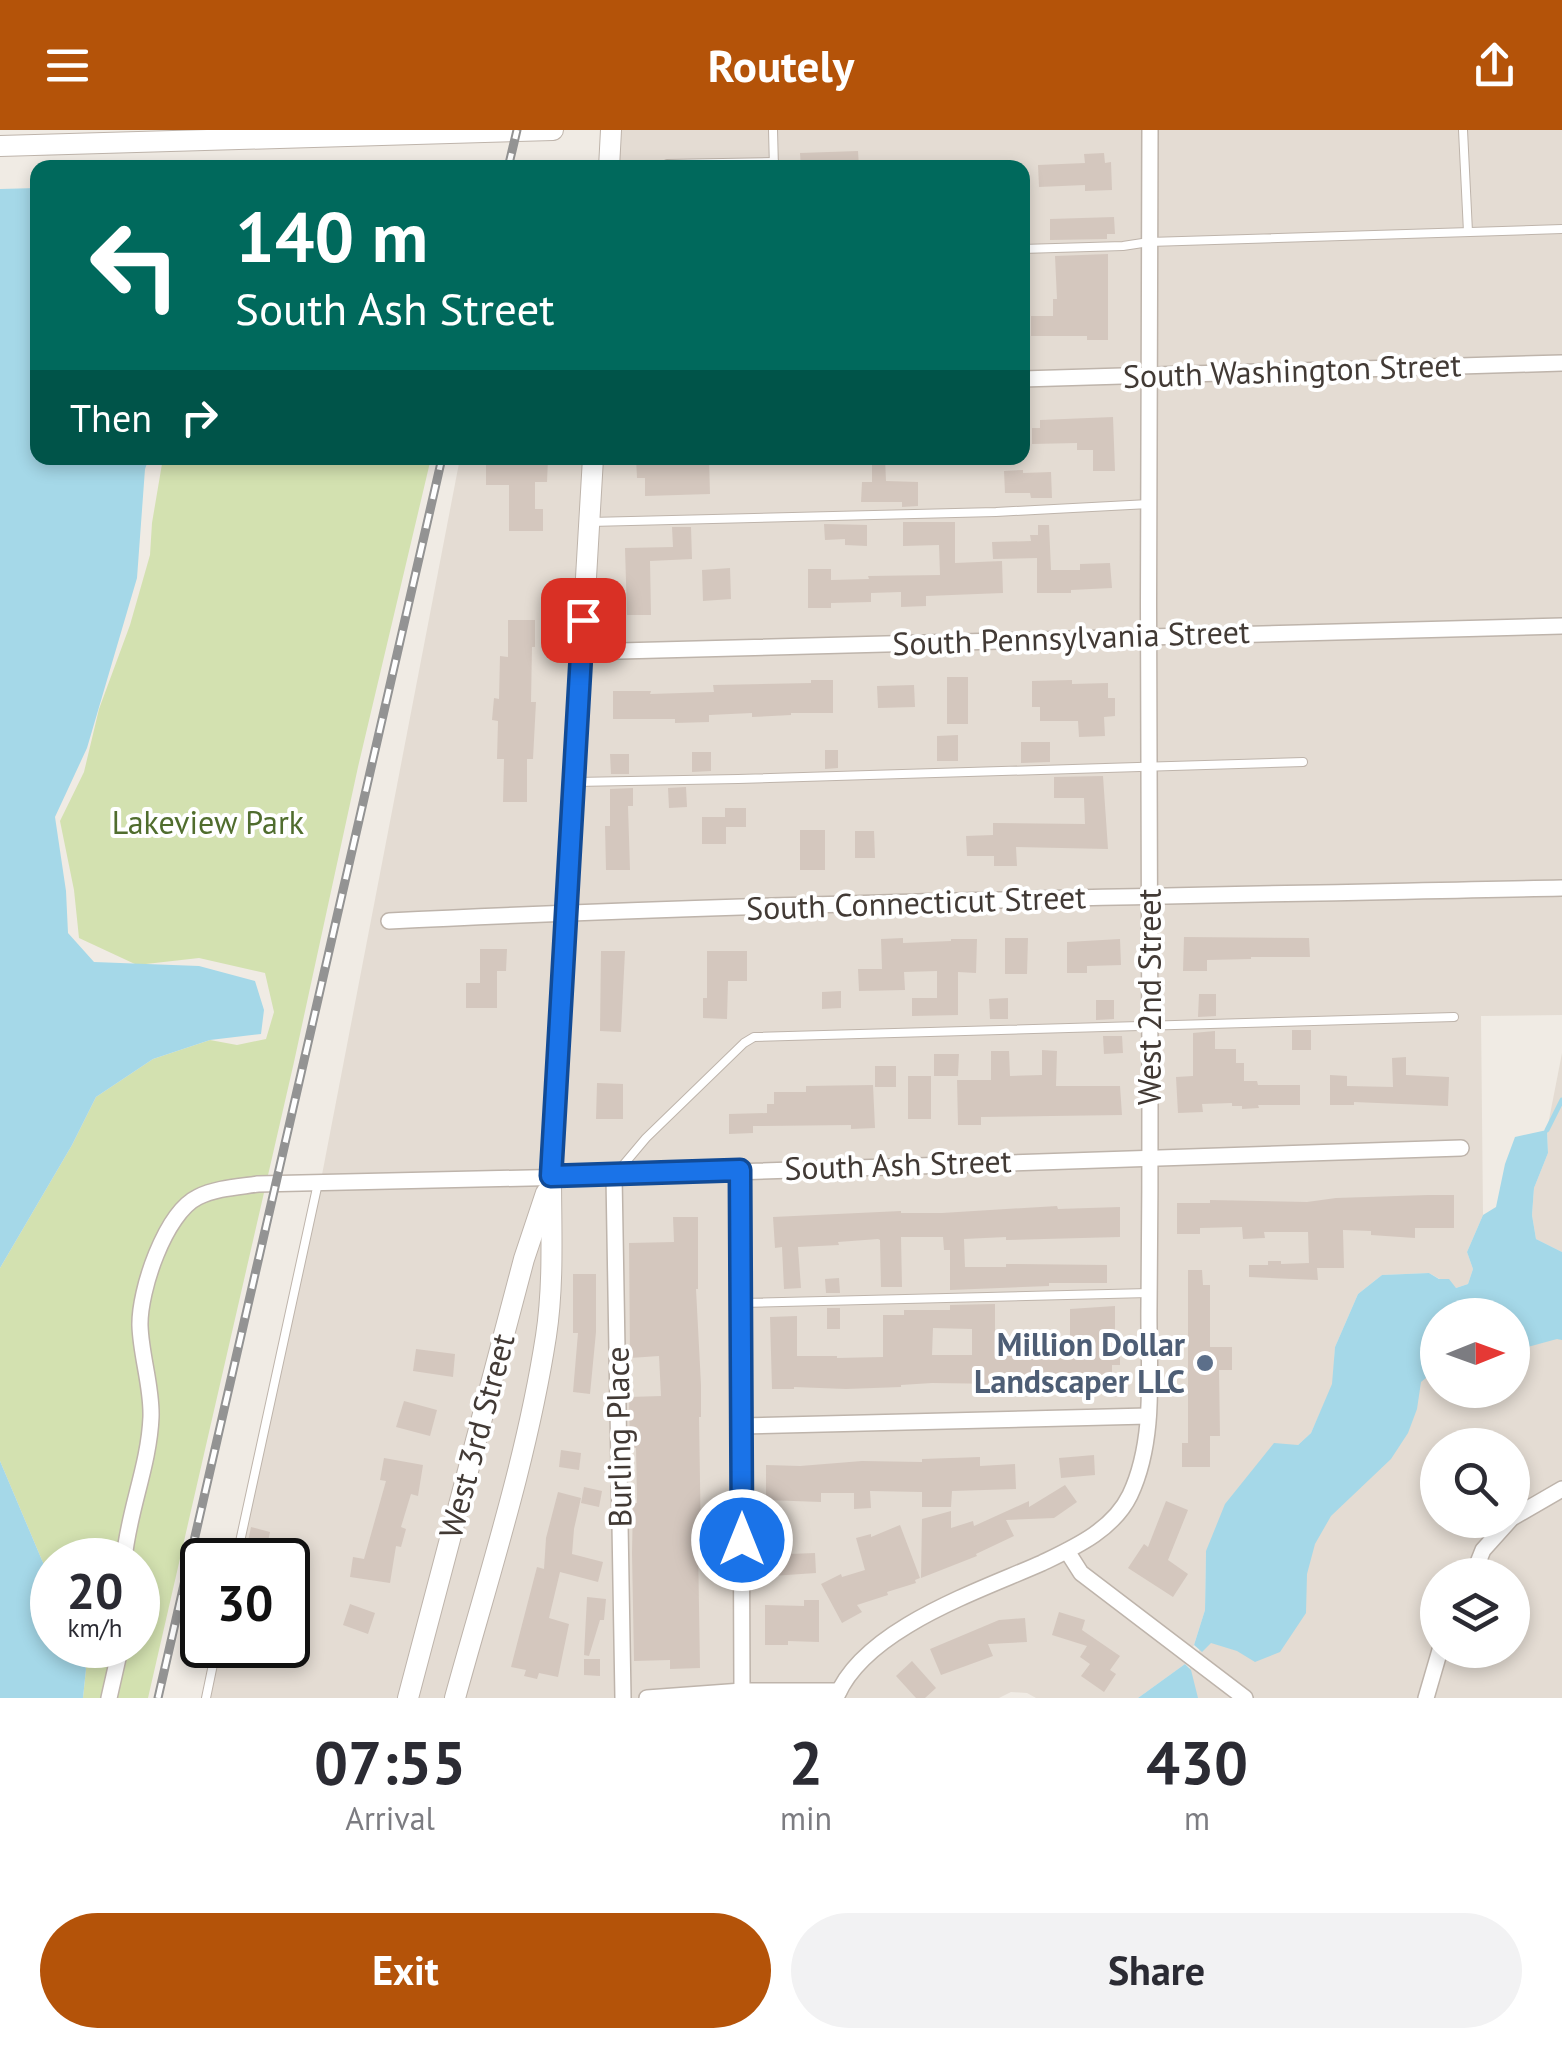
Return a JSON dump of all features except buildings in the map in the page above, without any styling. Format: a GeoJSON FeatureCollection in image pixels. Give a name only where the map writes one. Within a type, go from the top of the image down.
{"type":"FeatureCollection","features":[{"type":"Feature","properties":{"kind":"street"},"geometry":{"type":"LineString","coordinates":[[1,146],[553,130]]}},
{"type":"Feature","properties":{"kind":"street"},"geometry":{"type":"LineString","coordinates":[[609,160],[611,130]]}},
{"type":"Feature","properties":{"kind":"street","name":"West 2nd Street"},"geometry":{"type":"LineString","coordinates":[[838,1694],[865,1656],[905,1625],[1067,1551],[1101,1531],[1129,1498],[1142,1460],[1148,1416],[1150,1157],[1150,130]]}},
{"type":"Feature","properties":{"kind":"street","name":"South Washington Street"},"geometry":{"type":"LineString","coordinates":[[1030,379],[1562,363]]}},
{"type":"Feature","properties":{"kind":"street","name":"West 3rd Street"},"geometry":{"type":"LineString","coordinates":[[455,1698],[530,1428],[547,1332],[551,1176],[593,465]]}},
{"type":"Feature","properties":{"kind":"street","name":"South Pennsylvania Street"},"geometry":{"type":"LineString","coordinates":[[581,652],[1562,626]]}},
{"type":"Feature","properties":{"kind":"street","name":"South Connecticut Street"},"geometry":{"type":"LineString","coordinates":[[390,921],[1150,896],[1562,888]]}},
{"type":"Feature","properties":{"kind":"street","name":"South Ash Street"},"geometry":{"type":"LineString","coordinates":[[126,1538],[152,1414],[140,1326],[142,1302],[167,1229],[187,1204],[199,1196],[227,1189],[318,1183],[1461,1148]]}},
{"type":"Feature","properties":{"kind":"street"},"geometry":{"type":"LineString","coordinates":[[740,1170],[742,1691]]}},
{"type":"Feature","properties":{"kind":"street","name":"West 3rd Street"},"geometry":{"type":"LineString","coordinates":[[408,1698],[524,1260],[551,1176]]}},
{"type":"Feature","properties":{"kind":"street","name":"Burling Place"},"geometry":{"type":"LineString","coordinates":[[614,1176],[624,1698]]}},
{"type":"Feature","properties":{"kind":"street"},"geometry":{"type":"LineString","coordinates":[[741,1426],[1148,1416]]}},
{"type":"Feature","properties":{"kind":"street"},"geometry":{"type":"LineString","coordinates":[[1530,1508],[1562,1488]]}},
{"type":"Feature","properties":{"kind":"street"},"geometry":{"type":"LineString","coordinates":[[1480,1558],[1494,1538]]}},
{"type":"Feature","properties":{"kind":"street"},"geometry":{"type":"LineString","coordinates":[[1067,1551],[1081,1573],[1245,1698]]}},
{"type":"Feature","properties":{"kind":"street"},"geometry":{"type":"LineString","coordinates":[[109,1698],[116,1668]]}},
{"type":"Feature","properties":{"kind":"street"},"geometry":{"type":"LineString","coordinates":[[1426,1698],[1435,1668]]}},
{"type":"Feature","properties":{"kind":"street"},"geometry":{"type":"LineString","coordinates":[[647,1698],[742,1691],[838,1694]]}},
{"type":"Feature","properties":{"kind":"lane"},"geometry":{"type":"LineString","coordinates":[[774,130],[774,160]]}},
{"type":"Feature","properties":{"kind":"lane"},"geometry":{"type":"LineString","coordinates":[[1463,130],[1468,232]]}},
{"type":"Feature","properties":{"kind":"lane"},"geometry":{"type":"LineString","coordinates":[[1030,249],[1562,229]]}},
{"type":"Feature","properties":{"kind":"lane"},"geometry":{"type":"LineString","coordinates":[[590,522],[996,512],[1150,504]]}},
{"type":"Feature","properties":{"kind":"lane"},"geometry":{"type":"LineString","coordinates":[[574,782],[1303,762]]}},
{"type":"Feature","properties":{"kind":"lane"},"geometry":{"type":"LineString","coordinates":[[614,1176],[646,1138],[754,1037],[1454,1017]]}},
{"type":"Feature","properties":{"kind":"lane"},"geometry":{"type":"LineString","coordinates":[[241,1538],[318,1183]]}},
{"type":"Feature","properties":{"kind":"lane"},"geometry":{"type":"LineString","coordinates":[[740,1303],[1149,1293]]}},
{"type":"Feature","properties":{"kind":"lane"},"geometry":{"type":"LineString","coordinates":[[206,1698],[212,1668]]}},
{"type":"Feature","properties":{"kind":"shaded area"},"geometry":{"type":"Polygon","coordinates":[[[601,130],[1562,130],[1562,1015],[1481,1016],[1483,1215],[1467,1252],[1473,1269],[1468,1284],[1456,1288],[1429,1273],[1382,1275],[1358,1294],[1335,1347],[1333,1384],[1311,1433],[1206,1551],[1205,1610],[1194,1645],[1185,1664],[1138,1698],[1036,1698],[1011,1692],[999,1698],[209,1698],[215,1668],[310,1668],[310,1538],[244,1538],[321,1180],[459,465],[1030,465],[1030,160],[599,160],[601,130]]]}},
{"type":"Feature","properties":{"kind":"shaded area"},"geometry":{"type":"Polygon","coordinates":[[[1562,1053],[1562,1252],[1536,1239],[1532,1215],[1534,1188],[1548,1153],[1547,1130],[1562,1053]]]}},
{"type":"Feature","properties":{"kind":"shaded area"},"geometry":{"type":"Polygon","coordinates":[[[1562,1317],[1562,1698],[1194,1698],[1187,1673],[1214,1623],[1420,1367],[1420,1408],[1530,1408],[1530,1323],[1562,1317]]]}},
{"type":"Feature","properties":{"kind":"green space","name":"Lakeview Park"},"geometry":{"type":"Polygon","coordinates":[[[162,465],[429,465],[185,1538],[180,1538],[180,1559],[160,1646],[160,1538],[33,1538],[0,1461],[0,1268],[96,1097],[153,1059],[210,1040],[237,1045],[266,1039],[274,1012],[265,973],[199,958],[137,965],[79,938],[60,821],[84,772],[99,709],[130,625],[150,555],[162,465]]]}},
{"type":"Feature","properties":{"kind":"green space","name":"Lakeview Park"},"geometry":{"type":"Polygon","coordinates":[[[155,1668],[148,1698],[83,1698],[86,1669],[155,1668]]]}},
{"type":"Feature","properties":{"kind":"water"},"geometry":{"type":"Polygon","coordinates":[[[30,188],[30,465],[146,465],[137,578],[87,748],[55,817],[68,933],[94,962],[199,966],[255,981],[264,1010],[261,1034],[210,1040],[153,1059],[96,1097],[0,1268],[0,189],[30,188]]]}},
{"type":"Feature","properties":{"kind":"water"},"geometry":{"type":"Polygon","coordinates":[[[1547,1130],[1548,1153],[1534,1188],[1532,1215],[1536,1239],[1562,1252],[1562,1340],[1530,1346],[1530,1298],[1420,1298],[1417,1409],[1408,1433],[1391,1459],[1331,1516],[1315,1544],[1307,1574],[1306,1613],[1280,1652],[1255,1662],[1211,1643],[1202,1652],[1194,1645],[1205,1610],[1206,1551],[1225,1504],[1274,1443],[1298,1445],[1311,1433],[1332,1384],[1335,1347],[1358,1294],[1382,1275],[1429,1273],[1449,1279],[1456,1288],[1468,1284],[1473,1269],[1467,1252],[1483,1215],[1496,1207],[1515,1137],[1547,1130]]]}},
{"type":"Feature","properties":{"kind":"water"},"geometry":{"type":"Polygon","coordinates":[[[0,1461],[33,1538],[30,1668],[86,1669],[83,1698],[0,1698],[0,1461]]]}},
{"type":"Feature","properties":{"kind":"water"},"geometry":{"type":"Polygon","coordinates":[[[1185,1664],[1191,1670],[1198,1698],[1138,1698],[1185,1664]]]}},
{"type":"Feature","properties":{"kind":"waterway"},"geometry":{"type":"LineString","coordinates":[[1547,1130],[1562,1100]]}},
{"type":"Feature","properties":{"kind":"railway"},"geometry":{"type":"LineString","coordinates":[[510,160],[517,130]]}},
{"type":"Feature","properties":{"kind":"railway"},"geometry":{"type":"LineString","coordinates":[[158,1698],[440,465]]}},
{"type":"Feature","properties":{"kind":"place","name":"Million Dollar Landscaper LLC"},"geometry":{"type":"Point","coordinates":[1205,1363]}},
{"type":"Feature","properties":{"kind":"route"},"geometry":{"type":"LineString","coordinates":[[583,620],[551,1176],[740,1170],[742,1540]]}}]}
